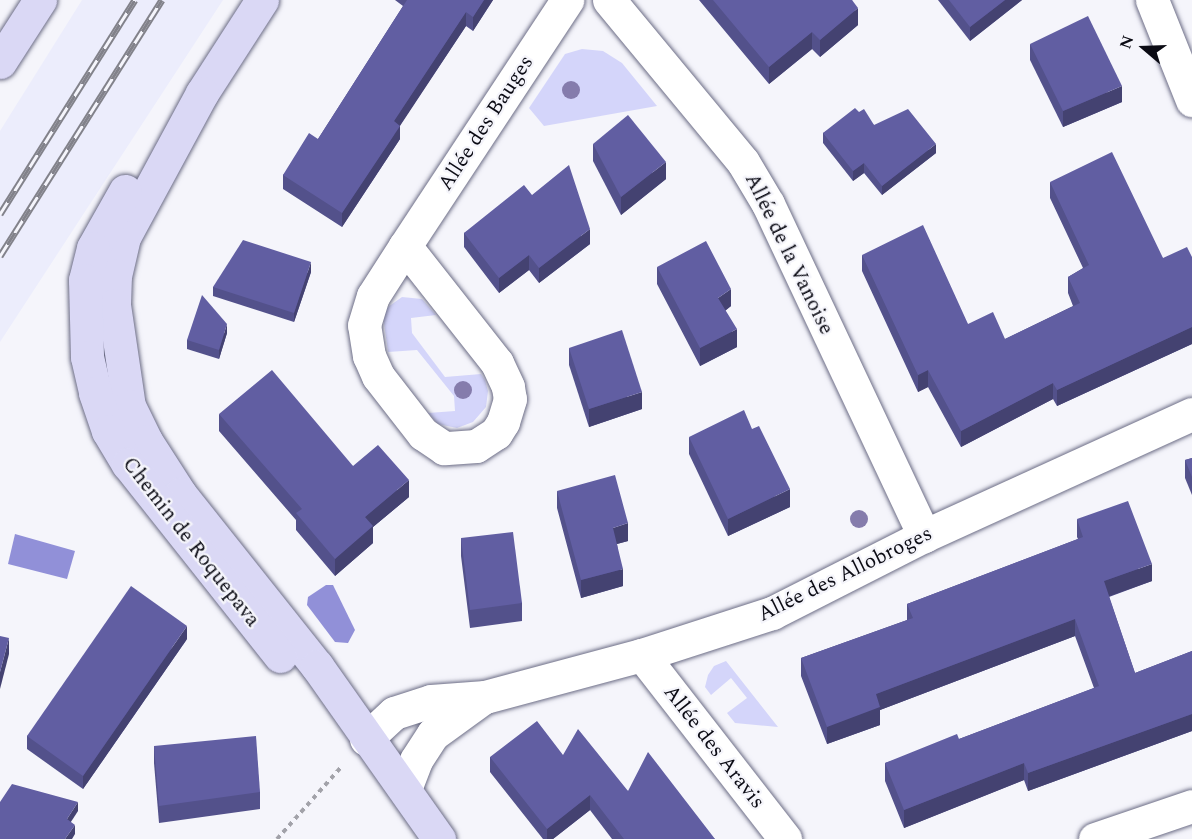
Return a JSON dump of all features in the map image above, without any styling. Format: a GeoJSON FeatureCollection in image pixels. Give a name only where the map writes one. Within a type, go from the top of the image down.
{"type":"FeatureCollection","features":[{"type":"Feature","properties":{"kind":"street"},"geometry":{"type":"LineString","coordinates":[[0,62],[40,0]]}},
{"type":"Feature","properties":{"kind":"street","name":"Chemin de Roquepava"},"geometry":{"type":"LineString","coordinates":[[262,0],[202,93],[124,237],[114,305],[129,406],[146,441],[180,494],[317,666],[366,739],[405,789],[439,839]]}},
{"type":"Feature","properties":{"kind":"street","name":"Allée des Bauges"},"geometry":{"type":"LineString","coordinates":[[405,246],[497,363],[508,387],[510,399],[503,422],[496,433],[476,446],[454,449],[432,443],[378,376],[369,356],[363,325],[367,310],[405,246],[567,0]]}},
{"type":"Feature","properties":{"kind":"street","name":"Allée de la Vanoise"},"geometry":{"type":"LineString","coordinates":[[609,0],[743,162],[768,204],[924,536]]}},
{"type":"Feature","properties":{"kind":"street"},"geometry":{"type":"LineString","coordinates":[[1152,0],[1192,100]]}},
{"type":"Feature","properties":{"kind":"street","name":"Allée des Allobroges"},"geometry":{"type":"LineString","coordinates":[[366,739],[394,713],[431,701],[485,697],[642,655],[772,613],[924,536],[1192,414]]}},
{"type":"Feature","properties":{"kind":"street","name":"Allée des Aravis"},"geometry":{"type":"LineString","coordinates":[[642,655],[785,839]]}},
{"type":"Feature","properties":{"kind":"street","name":"Allée des Allobroges"},"geometry":{"type":"LineString","coordinates":[[405,789],[416,760],[433,734],[485,697]]}},
{"type":"Feature","properties":{"kind":"street"},"geometry":{"type":"LineString","coordinates":[[1095,839],[1192,807]]}},
{"type":"Feature","properties":{"kind":"path"},"geometry":{"type":"LineString","coordinates":[[277,839],[366,739]]}},
{"type":"Feature","properties":{"kind":"shaded area"},"geometry":{"type":"Polygon","coordinates":[[[82,0],[223,0],[0,342],[0,131],[82,0]]]}},
{"type":"Feature","properties":{"kind":"shaded area"},"geometry":{"type":"Polygon","coordinates":[[[582,49],[603,51],[622,63],[657,106],[544,126],[529,108],[565,54],[582,49]]]}},
{"type":"Feature","properties":{"kind":"shaded area"},"geometry":{"type":"Polygon","coordinates":[[[402,297],[422,299],[436,315],[411,318],[412,333],[445,377],[481,374],[485,380],[488,391],[486,407],[473,422],[457,428],[438,424],[428,413],[455,411],[454,396],[417,350],[388,352],[383,316],[388,307],[402,297]]]}},
{"type":"Feature","properties":{"kind":"shaded area"},"geometry":{"type":"Polygon","coordinates":[[[726,661],[778,727],[735,723],[727,713],[747,698],[731,678],[711,695],[705,687],[708,675],[714,666],[726,661]]]}},
{"type":"Feature","properties":{"kind":"water"},"geometry":{"type":"Polygon","coordinates":[[[15,534],[75,551],[67,579],[8,564],[15,534]]]}},
{"type":"Feature","properties":{"kind":"water"},"geometry":{"type":"Polygon","coordinates":[[[326,585],[333,585],[355,630],[348,643],[335,642],[307,605],[308,597],[326,585]]]}},
{"type":"Feature","properties":{"kind":"building"},"geometry":{"type":"Polygon","coordinates":[[[407,0],[484,0],[473,17],[466,12],[394,121],[400,126],[342,213],[283,175],[309,133],[318,139],[407,0]]]}},
{"type":"Feature","properties":{"kind":"building"},"geometry":{"type":"Polygon","coordinates":[[[713,0],[852,0],[858,8],[820,40],[812,32],[769,67],[713,0]]]}},
{"type":"Feature","properties":{"kind":"building"},"geometry":{"type":"Polygon","coordinates":[[[949,0],[1005,0],[970,27],[949,0]]]}},
{"type":"Feature","properties":{"kind":"building"},"geometry":{"type":"Polygon","coordinates":[[[1088,16],[1122,86],[1063,111],[1030,44],[1088,16]]]}},
{"type":"Feature","properties":{"kind":"building"},"geometry":{"type":"Polygon","coordinates":[[[855,108],[859,112],[864,109],[874,125],[908,109],[936,144],[882,186],[864,163],[853,171],[823,133],[855,108]]]}},
{"type":"Feature","properties":{"kind":"building"},"geometry":{"type":"Polygon","coordinates":[[[628,115],[666,162],[621,197],[593,144],[628,115]]]}},
{"type":"Feature","properties":{"kind":"building"},"geometry":{"type":"Polygon","coordinates":[[[1112,152],[1163,258],[1187,247],[1192,257],[1192,327],[1057,390],[1053,383],[961,431],[928,370],[918,375],[862,255],[923,225],[968,324],[993,312],[1005,339],[1080,303],[1068,277],[1089,265],[1050,182],[1112,152]]]}},
{"type":"Feature","properties":{"kind":"building"},"geometry":{"type":"Polygon","coordinates":[[[569,165],[590,229],[539,268],[529,255],[499,278],[464,233],[524,185],[532,195],[569,165]]]}},
{"type":"Feature","properties":{"kind":"building"},"geometry":{"type":"Polygon","coordinates":[[[243,240],[311,262],[294,313],[213,287],[243,240]]]}},
{"type":"Feature","properties":{"kind":"building"},"geometry":{"type":"Polygon","coordinates":[[[706,241],[731,289],[718,298],[737,329],[700,348],[657,267],[706,241]]]}},
{"type":"Feature","properties":{"kind":"building"},"geometry":{"type":"Polygon","coordinates":[[[202,295],[227,324],[219,350],[187,340],[202,295]]]}},
{"type":"Feature","properties":{"kind":"building"},"geometry":{"type":"Polygon","coordinates":[[[622,330],[642,392],[589,409],[569,348],[622,330]]]}},
{"type":"Feature","properties":{"kind":"building"},"geometry":{"type":"Polygon","coordinates":[[[272,370],[353,466],[378,445],[409,480],[365,517],[373,526],[335,559],[296,513],[302,509],[219,414],[272,370]]]}},
{"type":"Feature","properties":{"kind":"building"},"geometry":{"type":"Polygon","coordinates":[[[744,410],[752,429],[759,426],[790,489],[728,519],[689,437],[744,410]]]}},
{"type":"Feature","properties":{"kind":"building"},"geometry":{"type":"Polygon","coordinates":[[[1192,458],[1192,477],[1185,460],[1192,458]]]}},
{"type":"Feature","properties":{"kind":"building"},"geometry":{"type":"Polygon","coordinates":[[[615,475],[628,523],[613,528],[623,569],[581,580],[557,491],[615,475]]]}},
{"type":"Feature","properties":{"kind":"building"},"geometry":{"type":"Polygon","coordinates":[[[1128,501],[1152,564],[1104,581],[1135,673],[1192,651],[1192,714],[1028,773],[1024,763],[904,810],[885,763],[957,734],[959,739],[1099,686],[1075,619],[876,694],[880,707],[827,727],[801,658],[913,618],[907,604],[1083,537],[1077,519],[1128,501]]]}},
{"type":"Feature","properties":{"kind":"building"},"geometry":{"type":"Polygon","coordinates":[[[513,532],[522,603],[470,610],[461,538],[513,532]]]}},
{"type":"Feature","properties":{"kind":"building"},"geometry":{"type":"Polygon","coordinates":[[[131,586],[187,626],[83,776],[27,736],[131,586]]]}},
{"type":"Feature","properties":{"kind":"building"},"geometry":{"type":"Polygon","coordinates":[[[0,636],[9,638],[0,672],[0,636]]]}},
{"type":"Feature","properties":{"kind":"building"},"geometry":{"type":"Polygon","coordinates":[[[537,721],[563,755],[578,729],[628,791],[648,752],[715,839],[624,839],[590,795],[547,829],[490,757],[537,721]]]}},
{"type":"Feature","properties":{"kind":"building"},"geometry":{"type":"Polygon","coordinates":[[[256,736],[260,792],[159,806],[154,746],[256,736]]]}},
{"type":"Feature","properties":{"kind":"building"},"geometry":{"type":"Polygon","coordinates":[[[12,784],[78,802],[67,819],[75,825],[65,839],[0,839],[0,802],[12,784]]]}},
{"type":"Feature","properties":{"kind":"railway"},"geometry":{"type":"LineString","coordinates":[[0,214],[135,0]]}},
{"type":"Feature","properties":{"kind":"railway"},"geometry":{"type":"LineString","coordinates":[[0,256],[162,0]]}}]}
